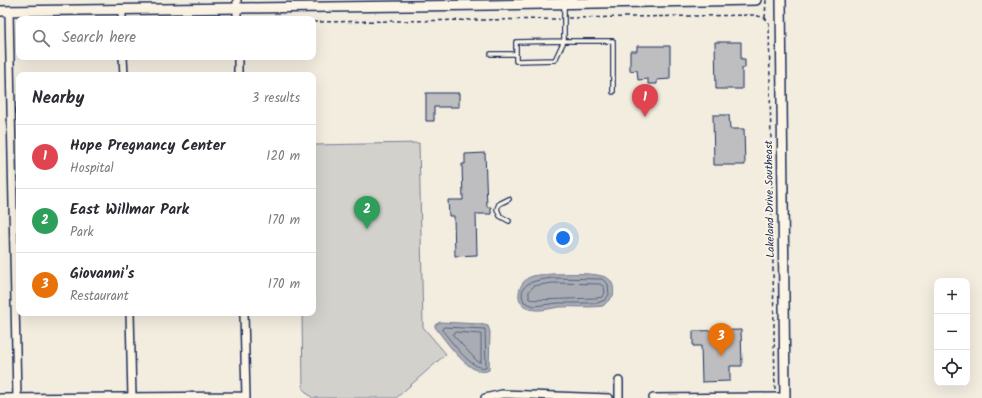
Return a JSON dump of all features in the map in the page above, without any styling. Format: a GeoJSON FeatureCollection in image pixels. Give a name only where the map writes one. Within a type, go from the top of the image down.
{"type":"FeatureCollection","features":[{"type":"Feature","properties":{"kind":"main road"},"geometry":{"type":"LineString","coordinates":[[4,11],[122,9],[237,4],[564,4],[756,0]]}},
{"type":"Feature","properties":{"kind":"main road","name":"Lakeland Drive Southeast"},"geometry":{"type":"LineString","coordinates":[[781,0],[785,398]]}},
{"type":"Feature","properties":{"kind":"street"},"geometry":{"type":"LineString","coordinates":[[237,4],[237,16]]}},
{"type":"Feature","properties":{"kind":"street"},"geometry":{"type":"LineString","coordinates":[[122,9],[122,16]]}},
{"type":"Feature","properties":{"kind":"street"},"geometry":{"type":"LineString","coordinates":[[4,11],[17,398]]}},
{"type":"Feature","properties":{"kind":"street"},"geometry":{"type":"LineString","coordinates":[[123,60],[124,72]]}},
{"type":"Feature","properties":{"kind":"street"},"geometry":{"type":"LineString","coordinates":[[238,60],[238,72]]}},
{"type":"Feature","properties":{"kind":"street"},"geometry":{"type":"LineString","coordinates":[[130,316],[132,398]]}},
{"type":"Feature","properties":{"kind":"street"},"geometry":{"type":"LineString","coordinates":[[0,398],[246,397],[244,316]]}},
{"type":"Feature","properties":{"kind":"street"},"geometry":{"type":"LineString","coordinates":[[619,380],[619,398]]}},
{"type":"Feature","properties":{"kind":"street"},"geometry":{"type":"LineString","coordinates":[[485,398],[502,394],[609,398]]}},
{"type":"Feature","properties":{"kind":"street"},"geometry":{"type":"LineString","coordinates":[[653,398],[785,398]]}},
{"type":"Feature","properties":{"kind":"lane"},"geometry":{"type":"LineString","coordinates":[[564,4],[564,41],[555,60],[516,61],[516,42],[564,41],[613,41],[613,92]]}},
{"type":"Feature","properties":{"kind":"lane"},"geometry":{"type":"LineString","coordinates":[[491,54],[516,54]]}},
{"type":"Feature","properties":{"kind":"lane"},"geometry":{"type":"LineString","coordinates":[[509,199],[498,204],[497,209],[500,216],[509,221]]}},
{"type":"Feature","properties":{"kind":"path"},"geometry":{"type":"LineString","coordinates":[[766,0],[765,18],[769,26],[775,397]]}},
{"type":"Feature","properties":{"kind":"path"},"geometry":{"type":"LineString","coordinates":[[316,22],[754,15],[765,18]]}},
{"type":"Feature","properties":{"kind":"shaded area"},"geometry":{"type":"Polygon","coordinates":[[[419,143],[423,327],[446,354],[396,398],[312,398],[303,389],[302,316],[316,316],[316,145],[419,143]]]}},
{"type":"Feature","properties":{"kind":"water"},"geometry":{"type":"Polygon","coordinates":[[[552,274],[593,274],[607,278],[613,285],[613,296],[603,306],[560,307],[545,310],[530,309],[525,307],[519,299],[521,285],[524,281],[534,276],[552,274]]]}},
{"type":"Feature","properties":{"kind":"water"},"geometry":{"type":"Polygon","coordinates":[[[440,322],[480,324],[488,326],[490,332],[489,370],[482,372],[475,369],[459,357],[435,327],[435,325],[440,322]]]}},
{"type":"Feature","properties":{"kind":"building"},"geometry":{"type":"Polygon","coordinates":[[[715,42],[741,42],[741,59],[745,59],[745,68],[742,68],[742,89],[716,89],[715,42]]]}},
{"type":"Feature","properties":{"kind":"building"},"geometry":{"type":"Polygon","coordinates":[[[637,46],[670,46],[670,79],[657,80],[657,84],[648,84],[648,79],[638,80],[637,70],[630,71],[630,51],[637,51],[637,46]]]}},
{"type":"Feature","properties":{"kind":"building"},"geometry":{"type":"Polygon","coordinates":[[[426,93],[459,93],[459,107],[434,107],[434,121],[426,121],[426,93]]]}},
{"type":"Feature","properties":{"kind":"building"},"geometry":{"type":"Polygon","coordinates":[[[713,115],[729,115],[730,129],[744,129],[745,165],[714,165],[713,115]]]}},
{"type":"Feature","properties":{"kind":"building"},"geometry":{"type":"Polygon","coordinates":[[[485,153],[487,207],[491,207],[491,214],[476,214],[477,255],[455,256],[454,216],[449,216],[448,200],[463,200],[462,164],[465,164],[465,154],[485,153]]]}},
{"type":"Feature","properties":{"kind":"building"},"geometry":{"type":"Polygon","coordinates":[[[741,330],[742,366],[730,366],[730,381],[702,382],[701,346],[693,346],[693,331],[741,330]]]}},
{"type":"Feature","properties":{"kind":"place","name":"Hope Pregnancy Center"},"geometry":{"type":"Point","coordinates":[645,117]}},
{"type":"Feature","properties":{"kind":"place","name":"East Willmar Park"},"geometry":{"type":"Point","coordinates":[367,229]}},
{"type":"Feature","properties":{"kind":"place","name":"Giovanni's"},"geometry":{"type":"Point","coordinates":[721,356]}}]}
